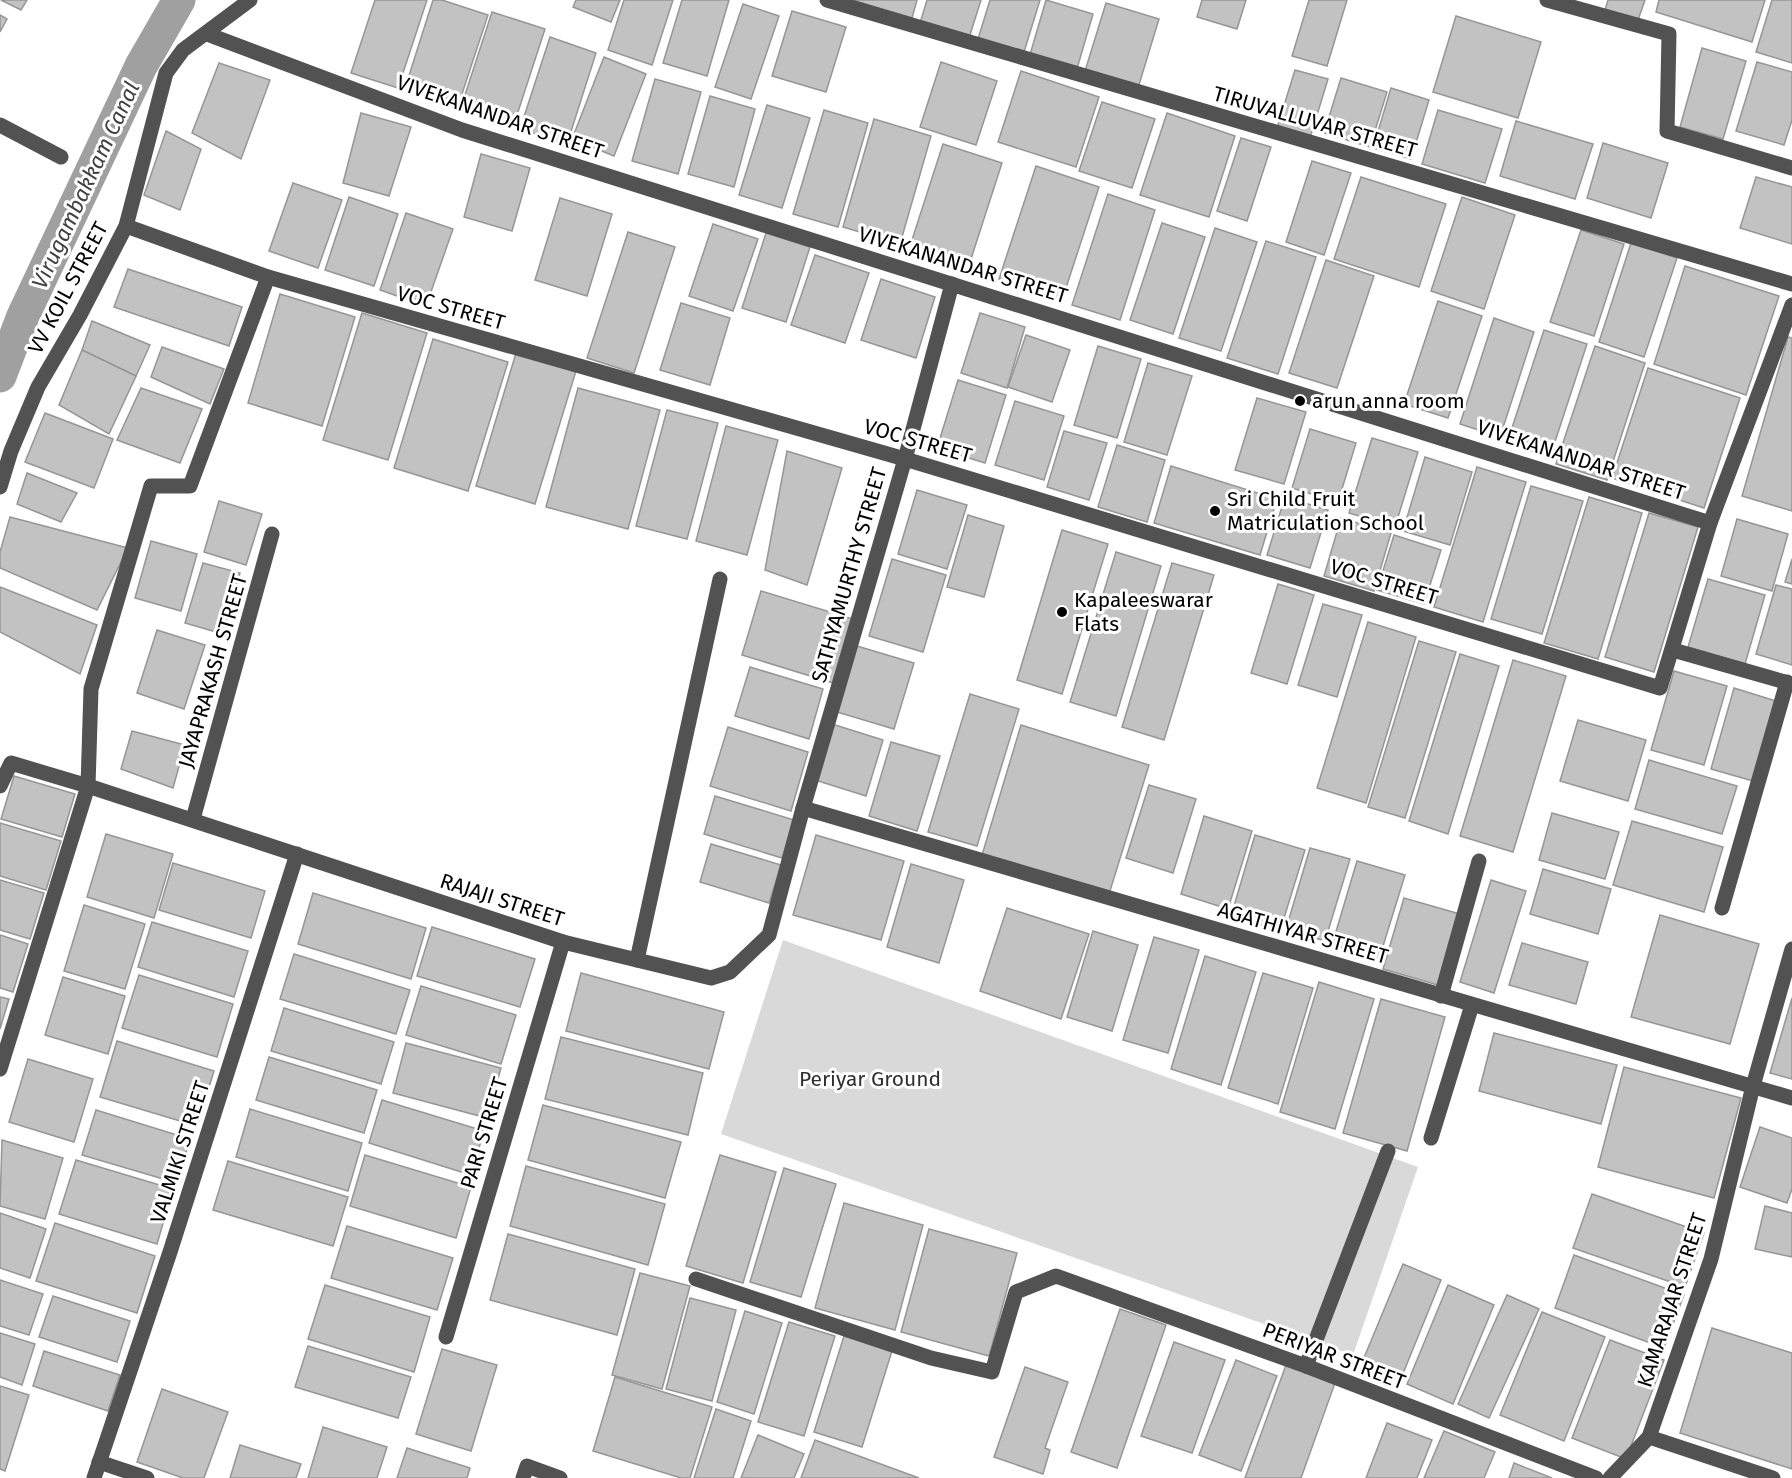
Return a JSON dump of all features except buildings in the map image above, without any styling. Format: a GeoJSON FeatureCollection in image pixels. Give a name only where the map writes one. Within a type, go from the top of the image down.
{"type":"FeatureCollection","features":[{"type":"Feature","properties":{"kind":"street","name":"VV KOIL STREET"},"geometry":{"type":"LineString","coordinates":[[0,487],[11,451],[38,387],[80,315],[126,226],[166,73],[183,50],[250,0]]}},
{"type":"Feature","properties":{"kind":"street","name":"TIRUVALLUVAR STREET"},"geometry":{"type":"LineString","coordinates":[[827,0],[1792,284]]}},
{"type":"Feature","properties":{"kind":"street"},"geometry":{"type":"LineString","coordinates":[[1547,0],[1669,34],[1667,131],[1792,168]]}},
{"type":"Feature","properties":{"kind":"street","name":"VIVEKANANDAR STREET"},"geometry":{"type":"LineString","coordinates":[[207,34],[462,129],[1710,523]]}},
{"type":"Feature","properties":{"kind":"street"},"geometry":{"type":"LineString","coordinates":[[0,124],[61,157]]}},
{"type":"Feature","properties":{"kind":"street","name":"VOC STREET"},"geometry":{"type":"LineString","coordinates":[[126,226],[268,277],[905,459],[1660,688],[1673,650]]}},
{"type":"Feature","properties":{"kind":"street"},"geometry":{"type":"LineString","coordinates":[[0,1069],[88,786],[91,689],[151,486],[190,486],[268,277]]}},
{"type":"Feature","properties":{"kind":"street","name":"SATHYAMURTHY STREET"},"geometry":{"type":"LineString","coordinates":[[803,808],[905,459],[952,284]]}},
{"type":"Feature","properties":{"kind":"street"},"geometry":{"type":"LineString","coordinates":[[1722,908],[1789,683],[1673,650],[1710,523],[1792,305]]}},
{"type":"Feature","properties":{"kind":"street","name":"JAYAPRAKASH STREET"},"geometry":{"type":"LineString","coordinates":[[193,819],[272,534]]}},
{"type":"Feature","properties":{"kind":"street"},"geometry":{"type":"LineString","coordinates":[[637,960],[720,579]]}},
{"type":"Feature","properties":{"kind":"street","name":"RAJAJI STREET"},"geometry":{"type":"LineString","coordinates":[[0,786],[11,763],[193,819],[563,942],[711,978],[729,972],[769,935],[803,808]]}},
{"type":"Feature","properties":{"kind":"street","name":"AGATHIYAR STREET"},"geometry":{"type":"LineString","coordinates":[[803,808],[1792,1098]]}},
{"type":"Feature","properties":{"kind":"street","name":"VALMIKI STREET"},"geometry":{"type":"LineString","coordinates":[[94,1478],[170,1252],[297,854]]}},
{"type":"Feature","properties":{"kind":"street"},"geometry":{"type":"LineString","coordinates":[[1441,996],[1479,861]]}},
{"type":"Feature","properties":{"kind":"street","name":"PARI STREET"},"geometry":{"type":"LineString","coordinates":[[446,1337],[563,942]]}},
{"type":"Feature","properties":{"kind":"street","name":"KAMARAJAR STREET"},"geometry":{"type":"LineString","coordinates":[[1610,1478],[1649,1437],[1711,1259],[1753,1086],[1792,949]]}},
{"type":"Feature","properties":{"kind":"street"},"geometry":{"type":"LineString","coordinates":[[1431,1138],[1472,1005]]}},
{"type":"Feature","properties":{"kind":"street"},"geometry":{"type":"LineString","coordinates":[[1306,1366],[1388,1151]]}},
{"type":"Feature","properties":{"kind":"street","name":"PERIYAR STREET"},"geometry":{"type":"LineString","coordinates":[[696,1279],[931,1358],[992,1372],[1016,1292],[1056,1276],[1306,1366],[1596,1478]]}},
{"type":"Feature","properties":{"kind":"street"},"geometry":{"type":"LineString","coordinates":[[1649,1437],[1773,1478]]}},
{"type":"Feature","properties":{"kind":"street"},"geometry":{"type":"LineString","coordinates":[[99,1462],[147,1478]]}},
{"type":"Feature","properties":{"kind":"street"},"geometry":{"type":"LineString","coordinates":[[525,1472],[560,1478]]}},
{"type":"Feature","properties":{"kind":"green space","name":"Periyar Ground"},"geometry":{"type":"Polygon","coordinates":[[[783,940],[1418,1167],[1353,1355],[721,1134],[783,940]]]}},
{"type":"Feature","properties":{"kind":"waterway","name":"Virugambakkam Canal"},"geometry":{"type":"LineString","coordinates":[[0,376],[23,316],[141,66],[179,0]]}},
{"type":"Feature","properties":{"kind":"place","name":"arun anna room"},"geometry":{"type":"Point","coordinates":[1300,401]}},
{"type":"Feature","properties":{"kind":"place","name":"Sri Child Fruit Matriculation School"},"geometry":{"type":"Point","coordinates":[1215,511]}},
{"type":"Feature","properties":{"kind":"place","name":"Kapaleeswarar Flats"},"geometry":{"type":"Point","coordinates":[1062,612]}}]}
